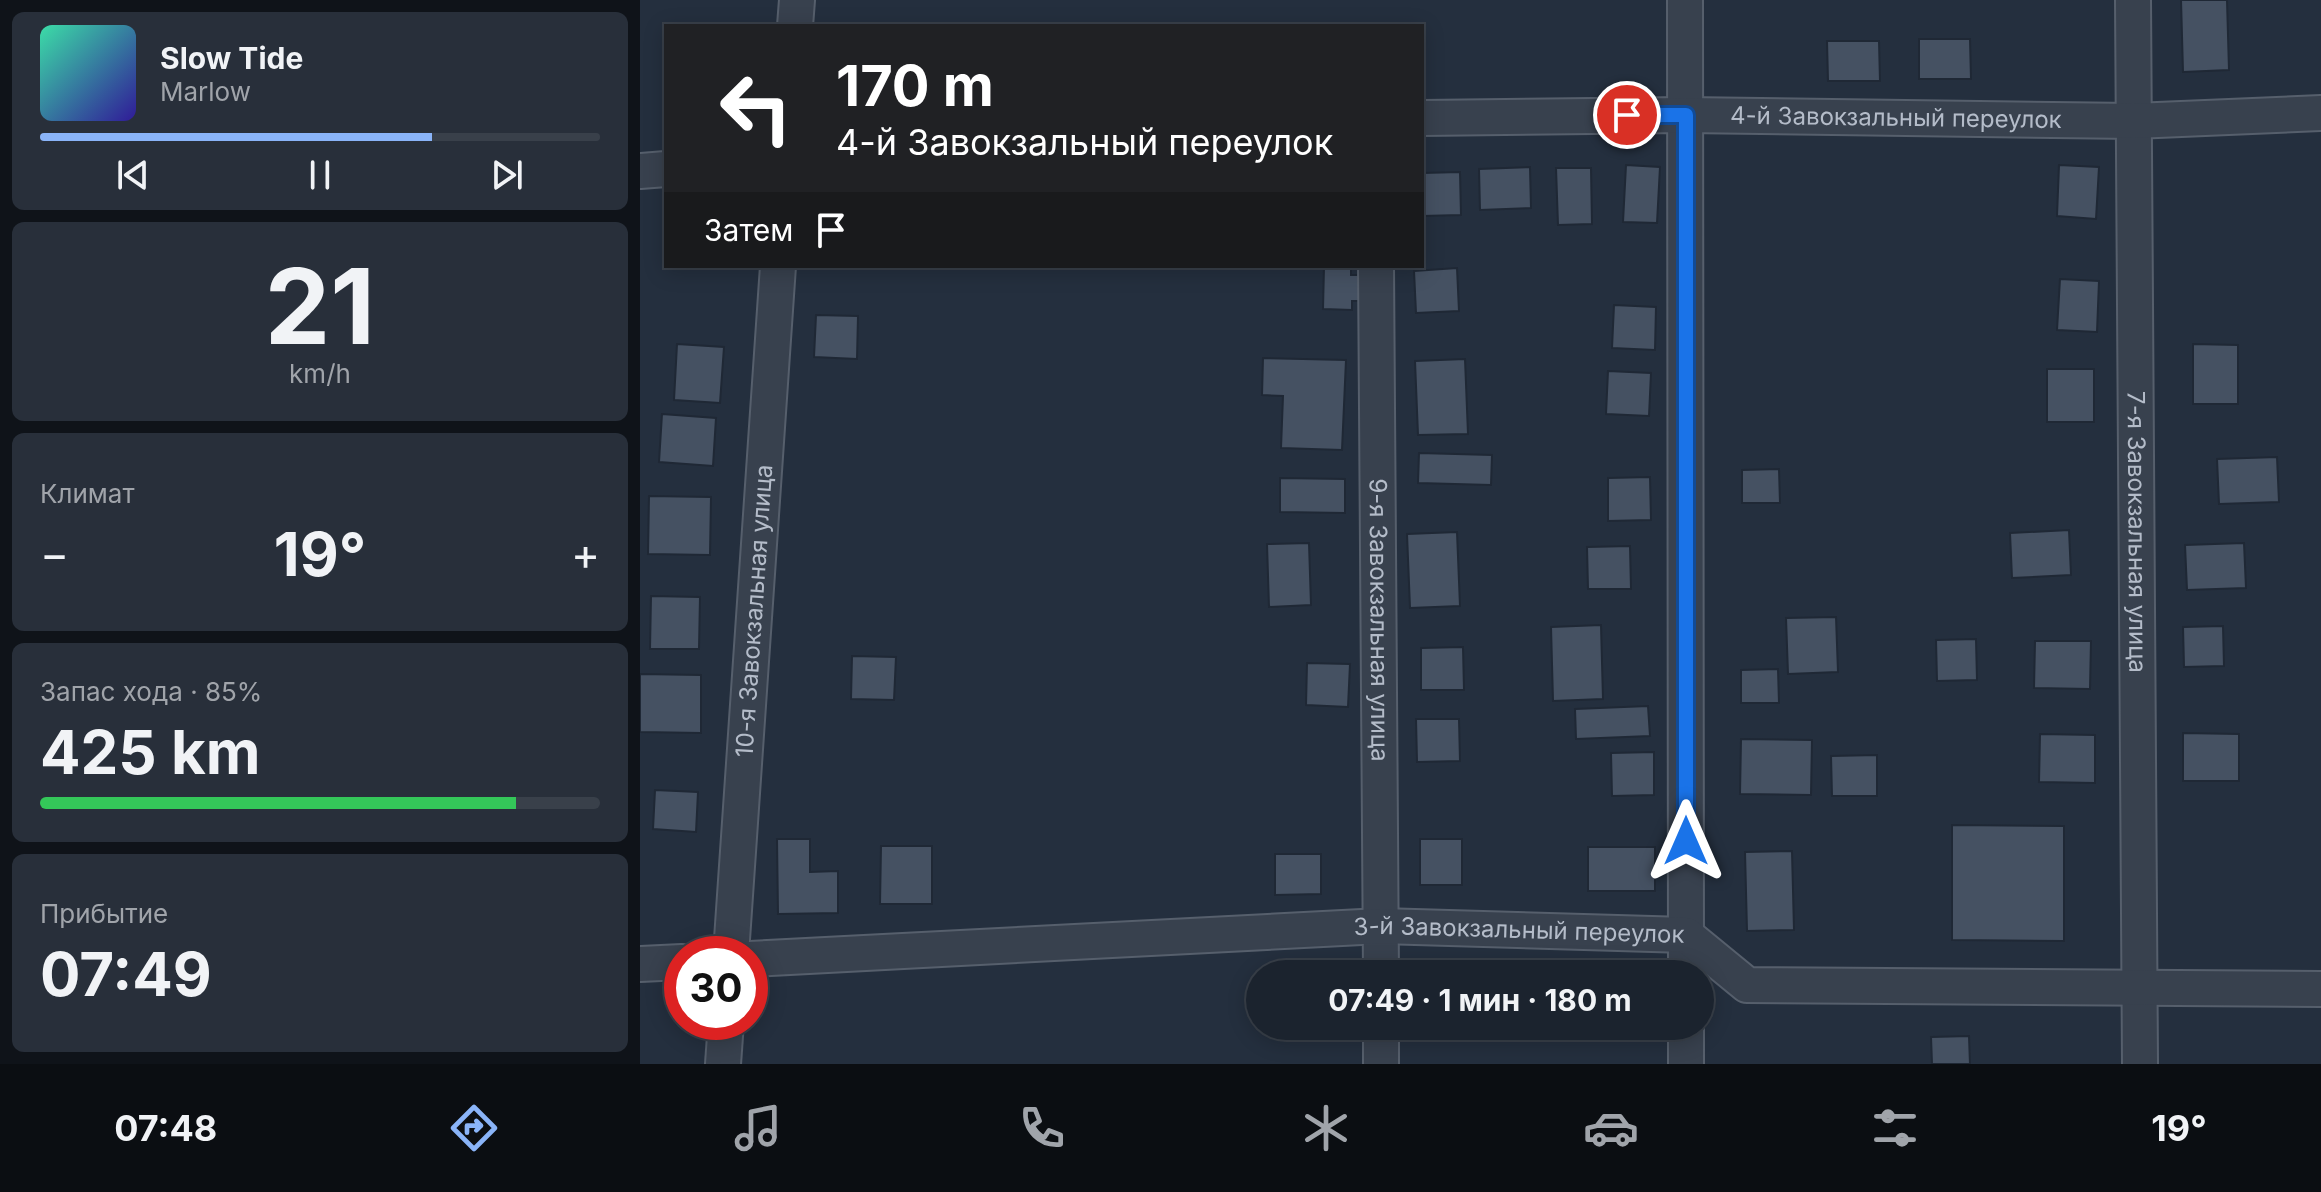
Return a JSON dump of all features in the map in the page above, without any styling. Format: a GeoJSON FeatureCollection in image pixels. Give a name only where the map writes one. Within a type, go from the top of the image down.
{"type":"FeatureCollection","features":[{"type":"Feature","properties":{"kind":"street"},"geometry":{"type":"LineString","coordinates":[[795,24],[797,0]]}},
{"type":"Feature","properties":{"kind":"street"},"geometry":{"type":"LineString","coordinates":[[1685,0],[1686,960]]}},
{"type":"Feature","properties":{"kind":"street","name":"7-я Завокзальная улица"},"geometry":{"type":"LineString","coordinates":[[2133,0],[2140,1064]]}},
{"type":"Feature","properties":{"kind":"street","name":"4-й Завокзальный переулок"},"geometry":{"type":"LineString","coordinates":[[1424,118],[1686,115],[2134,121],[2321,113]]}},
{"type":"Feature","properties":{"kind":"street"},"geometry":{"type":"LineString","coordinates":[[640,171],[664,169]]}},
{"type":"Feature","properties":{"kind":"street","name":"10-я Завокзальная улица"},"geometry":{"type":"LineString","coordinates":[[732,936],[778,268]]}},
{"type":"Feature","properties":{"kind":"street","name":"9-я Завокзальная улица"},"geometry":{"type":"LineString","coordinates":[[1376,268],[1381,960]]}},
{"type":"Feature","properties":{"kind":"street","name":"3-й Завокзальный переулок"},"geometry":{"type":"LineString","coordinates":[[768,958],[1381,926],[1686,935],[1747,985],[2321,989]]}},
{"type":"Feature","properties":{"kind":"street"},"geometry":{"type":"LineString","coordinates":[[640,964],[664,963]]}},
{"type":"Feature","properties":{"kind":"street"},"geometry":{"type":"LineString","coordinates":[[723,1064],[725,1040]]}},
{"type":"Feature","properties":{"kind":"street"},"geometry":{"type":"LineString","coordinates":[[1381,1040],[1381,1064]]}},
{"type":"Feature","properties":{"kind":"street"},"geometry":{"type":"LineString","coordinates":[[1686,1040],[1686,1064]]}},
{"type":"Feature","properties":{"kind":"building"},"geometry":{"type":"Polygon","coordinates":[[[2181,0],[2227,0],[2229,70],[2183,72],[2181,0]]]}},
{"type":"Feature","properties":{"kind":"building"},"geometry":{"type":"Polygon","coordinates":[[[1919,39],[1970,39],[1971,79],[1919,79],[1919,39]]]}},
{"type":"Feature","properties":{"kind":"building"},"geometry":{"type":"Polygon","coordinates":[[[1827,41],[1879,41],[1880,81],[1828,81],[1827,41]]]}},
{"type":"Feature","properties":{"kind":"building"},"geometry":{"type":"Polygon","coordinates":[[[1626,165],[1660,167],[1657,223],[1623,222],[1626,165]]]}},
{"type":"Feature","properties":{"kind":"building"},"geometry":{"type":"Polygon","coordinates":[[[2059,165],[2099,167],[2096,219],[2057,216],[2059,165]]]}},
{"type":"Feature","properties":{"kind":"building"},"geometry":{"type":"Polygon","coordinates":[[[1530,167],[1531,208],[1480,210],[1479,169],[1530,167]]]}},
{"type":"Feature","properties":{"kind":"building"},"geometry":{"type":"Polygon","coordinates":[[[1556,168],[1591,168],[1592,224],[1558,225],[1556,168]]]}},
{"type":"Feature","properties":{"kind":"building"},"geometry":{"type":"Polygon","coordinates":[[[1460,172],[1461,215],[1424,216],[1424,173],[1460,172]]]}},
{"type":"Feature","properties":{"kind":"building"},"geometry":{"type":"Polygon","coordinates":[[[1324,268],[1351,268],[1351,275],[1359,275],[1359,301],[1352,301],[1352,310],[1323,309],[1324,268]]]}},
{"type":"Feature","properties":{"kind":"building"},"geometry":{"type":"Polygon","coordinates":[[[1457,268],[1459,311],[1416,313],[1414,271],[1457,268]]]}},
{"type":"Feature","properties":{"kind":"building"},"geometry":{"type":"Polygon","coordinates":[[[2060,279],[2099,281],[2097,332],[2057,330],[2060,279]]]}},
{"type":"Feature","properties":{"kind":"building"},"geometry":{"type":"Polygon","coordinates":[[[1614,305],[1656,307],[1655,350],[1612,348],[1614,305]]]}},
{"type":"Feature","properties":{"kind":"building"},"geometry":{"type":"Polygon","coordinates":[[[816,315],[858,316],[857,359],[814,357],[816,315]]]}},
{"type":"Feature","properties":{"kind":"building"},"geometry":{"type":"Polygon","coordinates":[[[677,344],[724,347],[720,403],[674,400],[677,344]]]}},
{"type":"Feature","properties":{"kind":"building"},"geometry":{"type":"Polygon","coordinates":[[[2193,344],[2238,345],[2238,404],[2193,404],[2193,344]]]}},
{"type":"Feature","properties":{"kind":"building"},"geometry":{"type":"Polygon","coordinates":[[[1263,358],[1346,360],[1342,450],[1281,448],[1283,396],[1262,395],[1263,358]]]}},
{"type":"Feature","properties":{"kind":"building"},"geometry":{"type":"Polygon","coordinates":[[[1465,359],[1468,434],[1418,435],[1415,361],[1465,359]]]}},
{"type":"Feature","properties":{"kind":"building"},"geometry":{"type":"Polygon","coordinates":[[[2047,369],[2094,369],[2094,422],[2047,422],[2047,369]]]}},
{"type":"Feature","properties":{"kind":"building"},"geometry":{"type":"Polygon","coordinates":[[[1608,371],[1651,373],[1649,416],[1606,414],[1608,371]]]}},
{"type":"Feature","properties":{"kind":"building"},"geometry":{"type":"Polygon","coordinates":[[[662,414],[716,418],[713,466],[659,462],[662,414]]]}},
{"type":"Feature","properties":{"kind":"building"},"geometry":{"type":"Polygon","coordinates":[[[1419,453],[1492,455],[1491,485],[1418,483],[1419,453]]]}},
{"type":"Feature","properties":{"kind":"building"},"geometry":{"type":"Polygon","coordinates":[[[2277,457],[2279,502],[2219,504],[2217,459],[2277,457]]]}},
{"type":"Feature","properties":{"kind":"building"},"geometry":{"type":"Polygon","coordinates":[[[1779,469],[1780,503],[1742,503],[1742,470],[1779,469]]]}},
{"type":"Feature","properties":{"kind":"building"},"geometry":{"type":"Polygon","coordinates":[[[1650,477],[1651,520],[1608,521],[1608,478],[1650,477]]]}},
{"type":"Feature","properties":{"kind":"building"},"geometry":{"type":"Polygon","coordinates":[[[1280,478],[1345,479],[1345,513],[1280,512],[1280,478]]]}},
{"type":"Feature","properties":{"kind":"building"},"geometry":{"type":"Polygon","coordinates":[[[649,496],[711,497],[710,555],[648,554],[649,496]]]}},
{"type":"Feature","properties":{"kind":"building"},"geometry":{"type":"Polygon","coordinates":[[[2069,530],[2071,575],[2012,578],[2010,533],[2069,530]]]}},
{"type":"Feature","properties":{"kind":"building"},"geometry":{"type":"Polygon","coordinates":[[[1457,532],[1460,606],[1410,608],[1407,534],[1457,532]]]}},
{"type":"Feature","properties":{"kind":"building"},"geometry":{"type":"Polygon","coordinates":[[[1309,543],[1311,605],[1269,607],[1267,544],[1309,543]]]}},
{"type":"Feature","properties":{"kind":"building"},"geometry":{"type":"Polygon","coordinates":[[[2244,543],[2246,588],[2187,590],[2185,545],[2244,543]]]}},
{"type":"Feature","properties":{"kind":"building"},"geometry":{"type":"Polygon","coordinates":[[[1630,546],[1631,589],[1588,589],[1587,547],[1630,546]]]}},
{"type":"Feature","properties":{"kind":"building"},"geometry":{"type":"Polygon","coordinates":[[[651,596],[700,597],[699,649],[650,649],[651,596]]]}},
{"type":"Feature","properties":{"kind":"building"},"geometry":{"type":"Polygon","coordinates":[[[1836,617],[1838,672],[1788,674],[1786,618],[1836,617]]]}},
{"type":"Feature","properties":{"kind":"building"},"geometry":{"type":"Polygon","coordinates":[[[1601,625],[1603,699],[1553,701],[1551,627],[1601,625]]]}},
{"type":"Feature","properties":{"kind":"building"},"geometry":{"type":"Polygon","coordinates":[[[2223,626],[2224,666],[2184,667],[2183,627],[2223,626]]]}},
{"type":"Feature","properties":{"kind":"building"},"geometry":{"type":"Polygon","coordinates":[[[1976,639],[1977,680],[1937,681],[1936,640],[1976,639]]]}},
{"type":"Feature","properties":{"kind":"building"},"geometry":{"type":"Polygon","coordinates":[[[2035,641],[2091,641],[2090,689],[2034,688],[2035,641]]]}},
{"type":"Feature","properties":{"kind":"building"},"geometry":{"type":"Polygon","coordinates":[[[1463,647],[1464,690],[1421,690],[1421,648],[1463,647]]]}},
{"type":"Feature","properties":{"kind":"building"},"geometry":{"type":"Polygon","coordinates":[[[852,656],[896,657],[894,700],[851,699],[852,656]]]}},
{"type":"Feature","properties":{"kind":"building"},"geometry":{"type":"Polygon","coordinates":[[[1307,663],[1350,664],[1348,707],[1306,705],[1307,663]]]}},
{"type":"Feature","properties":{"kind":"building"},"geometry":{"type":"Polygon","coordinates":[[[1778,669],[1779,703],[1741,703],[1741,670],[1778,669]]]}},
{"type":"Feature","properties":{"kind":"building"},"geometry":{"type":"Polygon","coordinates":[[[640,674],[701,675],[701,733],[640,732],[640,674]]]}},
{"type":"Feature","properties":{"kind":"building"},"geometry":{"type":"Polygon","coordinates":[[[1648,706],[1650,736],[1576,739],[1575,709],[1648,706]]]}},
{"type":"Feature","properties":{"kind":"building"},"geometry":{"type":"Polygon","coordinates":[[[1416,719],[1459,719],[1460,761],[1417,762],[1416,719]]]}},
{"type":"Feature","properties":{"kind":"building"},"geometry":{"type":"Polygon","coordinates":[[[2183,733],[2239,734],[2239,781],[2183,781],[2183,733]]]}},
{"type":"Feature","properties":{"kind":"building"},"geometry":{"type":"Polygon","coordinates":[[[2040,734],[2095,735],[2095,783],[2039,782],[2040,734]]]}},
{"type":"Feature","properties":{"kind":"building"},"geometry":{"type":"Polygon","coordinates":[[[1741,739],[1812,740],[1811,795],[1740,794],[1741,739]]]}},
{"type":"Feature","properties":{"kind":"building"},"geometry":{"type":"Polygon","coordinates":[[[1654,752],[1654,795],[1612,796],[1611,753],[1654,752]]]}},
{"type":"Feature","properties":{"kind":"building"},"geometry":{"type":"Polygon","coordinates":[[[1877,755],[1877,796],[1832,796],[1831,756],[1877,755]]]}},
{"type":"Feature","properties":{"kind":"building"},"geometry":{"type":"Polygon","coordinates":[[[655,790],[698,792],[696,832],[653,829],[655,790]]]}},
{"type":"Feature","properties":{"kind":"building"},"geometry":{"type":"Polygon","coordinates":[[[1952,825],[2064,826],[2064,941],[1952,940],[1952,825]]]}},
{"type":"Feature","properties":{"kind":"building"},"geometry":{"type":"Polygon","coordinates":[[[777,839],[810,839],[810,872],[838,871],[838,913],[778,914],[777,839]]]}},
{"type":"Feature","properties":{"kind":"building"},"geometry":{"type":"Polygon","coordinates":[[[1420,839],[1462,839],[1462,885],[1420,885],[1420,839]]]}},
{"type":"Feature","properties":{"kind":"building"},"geometry":{"type":"Polygon","coordinates":[[[881,846],[932,846],[932,904],[880,904],[881,846]]]}},
{"type":"Feature","properties":{"kind":"building"},"geometry":{"type":"Polygon","coordinates":[[[1588,847],[1655,847],[1655,891],[1588,891],[1588,847]]]}},
{"type":"Feature","properties":{"kind":"building"},"geometry":{"type":"Polygon","coordinates":[[[1792,851],[1794,930],[1747,931],[1745,852],[1792,851]]]}},
{"type":"Feature","properties":{"kind":"building"},"geometry":{"type":"Polygon","coordinates":[[[1275,854],[1321,854],[1321,894],[1275,895],[1275,854]]]}},
{"type":"Feature","properties":{"kind":"building"},"geometry":{"type":"Polygon","coordinates":[[[1969,1036],[1970,1064],[1932,1064],[1931,1037],[1969,1036]]]}},
{"type":"Feature","properties":{"kind":"route"},"geometry":{"type":"LineString","coordinates":[[1627,115],[1686,115],[1686,841]]}}]}
